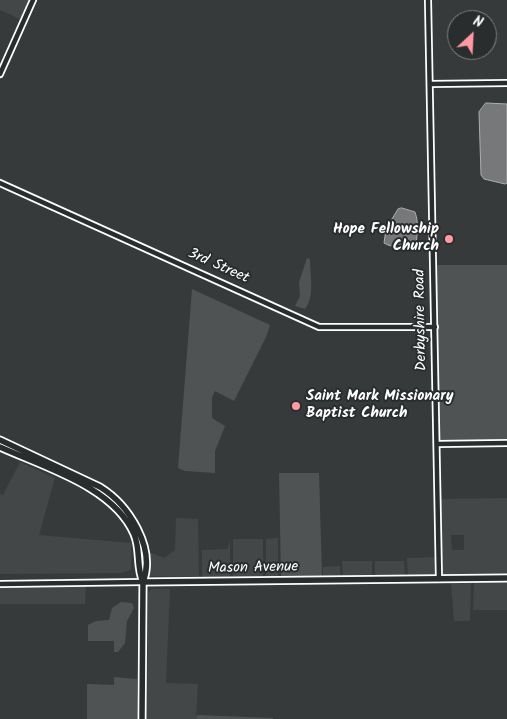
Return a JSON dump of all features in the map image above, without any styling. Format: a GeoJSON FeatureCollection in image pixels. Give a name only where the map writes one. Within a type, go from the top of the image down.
{"type":"FeatureCollection","features":[{"type":"Feature","properties":{"kind":"main road"},"geometry":{"type":"LineString","coordinates":[[0,440],[100,487],[115,498],[128,517],[143,547],[146,576],[143,582],[142,719]]}},
{"type":"Feature","properties":{"kind":"main road"},"geometry":{"type":"LineString","coordinates":[[0,447],[101,495],[128,517]]}},
{"type":"Feature","properties":{"kind":"main road","name":"Mason Avenue"},"geometry":{"type":"LineString","coordinates":[[143,582],[507,578]]}},
{"type":"Feature","properties":{"kind":"street"},"geometry":{"type":"LineString","coordinates":[[0,74],[33,0]]}},
{"type":"Feature","properties":{"kind":"street","name":"Derbyshire Road"},"geometry":{"type":"LineString","coordinates":[[428,0],[438,444],[439,579]]}},
{"type":"Feature","properties":{"kind":"street"},"geometry":{"type":"LineString","coordinates":[[430,84],[507,83]]}},
{"type":"Feature","properties":{"kind":"street","name":"3rd Street"},"geometry":{"type":"LineString","coordinates":[[0,183],[319,327],[435,327]]}},
{"type":"Feature","properties":{"kind":"street"},"geometry":{"type":"LineString","coordinates":[[438,444],[507,443]]}},
{"type":"Feature","properties":{"kind":"street","name":"Mason Avenue"},"geometry":{"type":"LineString","coordinates":[[0,584],[143,582]]}},
{"type":"Feature","properties":{"kind":"shaded area"},"geometry":{"type":"Polygon","coordinates":[[[0,0],[31,0],[22,20],[0,10],[0,0]]]}},
{"type":"Feature","properties":{"kind":"shaded area"},"geometry":{"type":"Polygon","coordinates":[[[486,103],[507,104],[507,183],[505,184],[484,179],[481,175],[479,112],[486,103]]]}},
{"type":"Feature","properties":{"kind":"shaded area"},"geometry":{"type":"Polygon","coordinates":[[[402,208],[415,212],[417,228],[416,245],[396,247],[387,245],[384,243],[386,229],[398,209],[402,208]]]}},
{"type":"Feature","properties":{"kind":"shaded area"},"geometry":{"type":"Polygon","coordinates":[[[307,258],[310,259],[311,285],[310,298],[305,309],[295,306],[300,296],[299,282],[307,258]]]}},
{"type":"Feature","properties":{"kind":"shaded area"},"geometry":{"type":"Polygon","coordinates":[[[433,265],[507,265],[507,443],[438,444],[433,265]]]}},
{"type":"Feature","properties":{"kind":"shaded area"},"geometry":{"type":"Polygon","coordinates":[[[192,289],[270,325],[266,337],[234,401],[215,391],[212,397],[212,418],[225,426],[215,451],[215,473],[185,471],[178,468],[192,289]]]}},
{"type":"Feature","properties":{"kind":"shaded area"},"geometry":{"type":"Polygon","coordinates":[[[20,462],[55,478],[39,535],[131,543],[131,570],[121,573],[0,574],[0,494],[3,495],[20,462]]]}},
{"type":"Feature","properties":{"kind":"shaded area"},"geometry":{"type":"Polygon","coordinates":[[[279,473],[319,473],[322,576],[281,576],[279,473]]]}},
{"type":"Feature","properties":{"kind":"shaded area"},"geometry":{"type":"Polygon","coordinates":[[[507,498],[507,575],[441,575],[440,499],[507,498]],[[451,535],[452,550],[464,550],[464,535],[451,535]]]}},
{"type":"Feature","properties":{"kind":"shaded area"},"geometry":{"type":"Polygon","coordinates":[[[176,518],[198,519],[199,577],[148,576],[149,552],[164,558],[175,550],[176,518]]]}},
{"type":"Feature","properties":{"kind":"shaded area"},"geometry":{"type":"Polygon","coordinates":[[[278,538],[278,578],[266,578],[266,539],[278,538]]]}},
{"type":"Feature","properties":{"kind":"shaded area"},"geometry":{"type":"Polygon","coordinates":[[[230,539],[230,578],[202,577],[202,550],[228,549],[230,539]]]}},
{"type":"Feature","properties":{"kind":"shaded area"},"geometry":{"type":"Polygon","coordinates":[[[233,539],[263,539],[263,578],[233,578],[233,539]]]}},
{"type":"Feature","properties":{"kind":"shaded area"},"geometry":{"type":"Polygon","coordinates":[[[437,557],[438,575],[408,576],[407,558],[437,557]]]}},
{"type":"Feature","properties":{"kind":"shaded area"},"geometry":{"type":"Polygon","coordinates":[[[342,561],[372,561],[372,577],[343,577],[342,561]]]}},
{"type":"Feature","properties":{"kind":"shaded area"},"geometry":{"type":"Polygon","coordinates":[[[375,561],[404,561],[405,576],[375,576],[375,561]]]}},
{"type":"Feature","properties":{"kind":"shaded area"},"geometry":{"type":"Polygon","coordinates":[[[340,566],[340,577],[320,577],[323,576],[323,567],[340,566]]]}},
{"type":"Feature","properties":{"kind":"shaded area"},"geometry":{"type":"Polygon","coordinates":[[[507,582],[507,610],[473,610],[474,583],[507,582]]]}},
{"type":"Feature","properties":{"kind":"shaded area"},"geometry":{"type":"Polygon","coordinates":[[[451,583],[471,583],[470,621],[454,621],[451,583]]]}},
{"type":"Feature","properties":{"kind":"shaded area"},"geometry":{"type":"Polygon","coordinates":[[[86,586],[85,604],[0,604],[0,587],[86,586]]]}},
{"type":"Feature","properties":{"kind":"shaded area"},"geometry":{"type":"Polygon","coordinates":[[[152,589],[170,589],[166,683],[198,684],[196,719],[147,719],[148,592],[152,589]]]}},
{"type":"Feature","properties":{"kind":"shaded area"},"geometry":{"type":"Polygon","coordinates":[[[121,602],[132,603],[134,608],[127,621],[125,643],[118,652],[114,652],[114,641],[88,641],[88,625],[96,621],[109,620],[112,608],[121,602]]]}},
{"type":"Feature","properties":{"kind":"shaded area"},"geometry":{"type":"Polygon","coordinates":[[[114,677],[137,679],[137,719],[87,719],[87,684],[114,685],[114,677]]]}},
{"type":"Feature","properties":{"kind":"shaded area"},"geometry":{"type":"Polygon","coordinates":[[[197,715],[273,718],[273,719],[196,719],[197,715]]]}},
{"type":"Feature","properties":{"kind":"place","name":"Hope Fellowship Church"},"geometry":{"type":"Point","coordinates":[449,239]}},
{"type":"Feature","properties":{"kind":"place","name":"Saint Mark Missionary Baptist Church"},"geometry":{"type":"Point","coordinates":[296,406]}}]}
